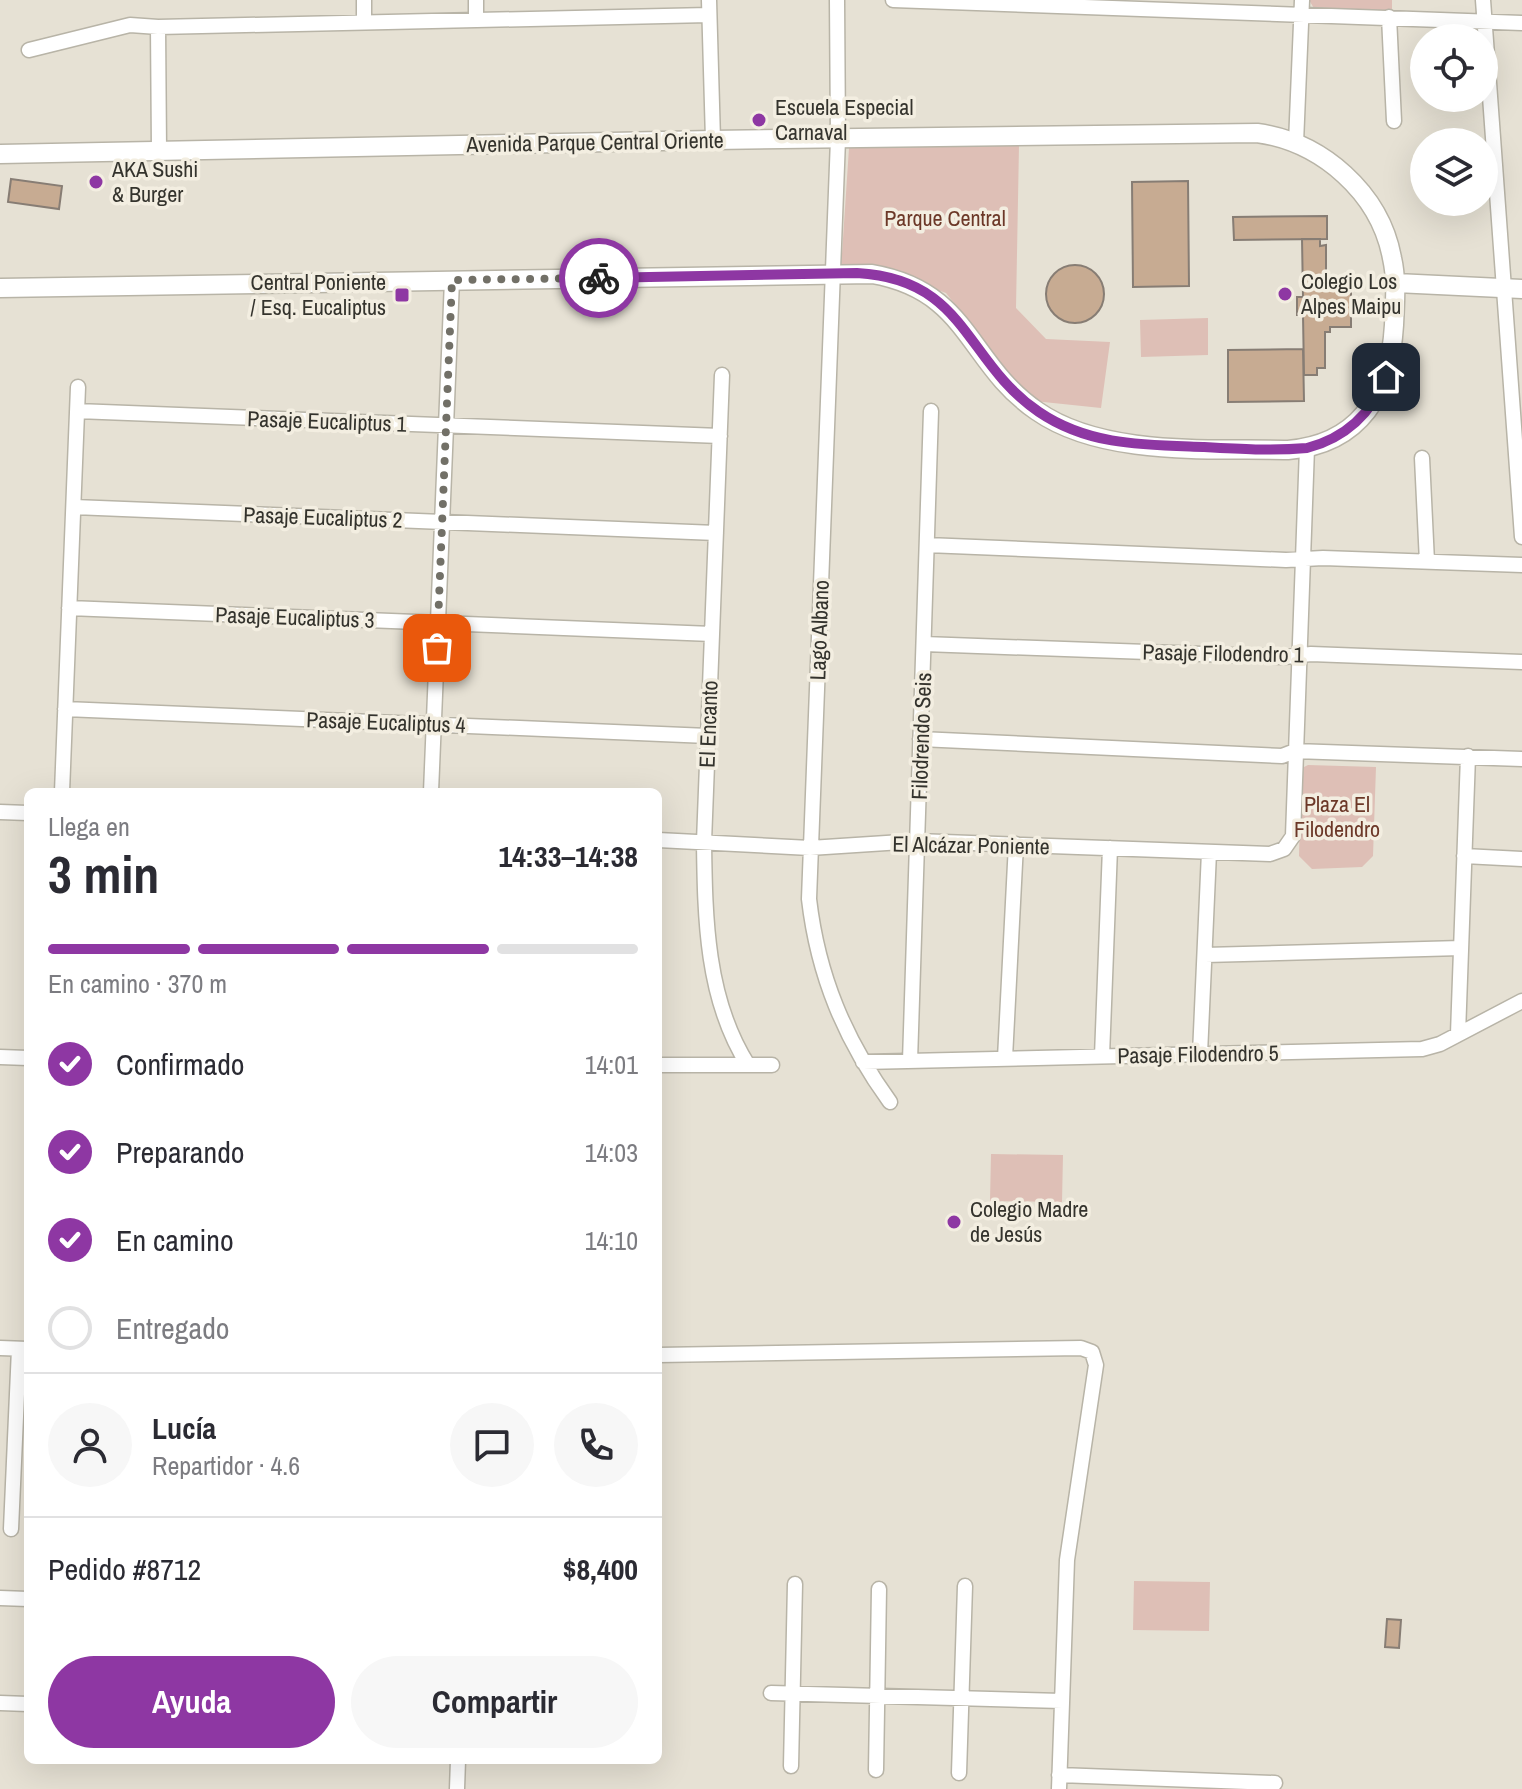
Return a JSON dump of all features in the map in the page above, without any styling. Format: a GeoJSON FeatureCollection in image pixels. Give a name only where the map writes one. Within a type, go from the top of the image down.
{"type":"FeatureCollection","features":[{"type":"Feature","properties":{"kind":"street"},"geometry":{"type":"LineString","coordinates":[[364,0],[364,22]]}},
{"type":"Feature","properties":{"kind":"street"},"geometry":{"type":"LineString","coordinates":[[476,0],[476,20]]}},
{"type":"Feature","properties":{"kind":"street"},"geometry":{"type":"LineString","coordinates":[[593,0],[594,17]]}},
{"type":"Feature","properties":{"kind":"street","name":"Lago Albano"},"geometry":{"type":"LineString","coordinates":[[837,0],[838,139],[809,899],[817,952],[832,1000],[863,1062],[890,1102]]}},
{"type":"Feature","properties":{"kind":"street"},"geometry":{"type":"LineString","coordinates":[[893,0],[1286,15],[1302,7],[1389,17],[1522,23]]}},
{"type":"Feature","properties":{"kind":"street"},"geometry":{"type":"LineString","coordinates":[[1483,0],[1513,288],[1522,537]]}},
{"type":"Feature","properties":{"kind":"street"},"geometry":{"type":"LineString","coordinates":[[1296,143],[1302,7]]}},
{"type":"Feature","properties":{"kind":"street"},"geometry":{"type":"LineString","coordinates":[[29,50],[130,25],[158,27],[594,17],[709,8],[713,140]]}},
{"type":"Feature","properties":{"kind":"street"},"geometry":{"type":"LineString","coordinates":[[1389,17],[1394,121]]}},
{"type":"Feature","properties":{"kind":"street"},"geometry":{"type":"LineString","coordinates":[[158,27],[159,150]]}},
{"type":"Feature","properties":{"kind":"street","name":"Avenida Parque Central Oriente"},"geometry":{"type":"LineString","coordinates":[[0,154],[1236,132],[1267,135],[1296,143],[1336,167],[1371,206],[1387,237],[1396,283],[1391,360],[1378,396],[1346,430],[1307,448]]}},
{"type":"Feature","properties":{"kind":"street"},"geometry":{"type":"LineString","coordinates":[[0,288],[833,274],[872,274],[894,278],[937,300],[960,322],[994,371],[1018,396],[1046,417],[1077,432],[1125,444],[1307,448],[1295,751]]}},
{"type":"Feature","properties":{"kind":"street"},"geometry":{"type":"LineString","coordinates":[[431,788],[452,280]]}},
{"type":"Feature","properties":{"kind":"street"},"geometry":{"type":"LineString","coordinates":[[1396,283],[1513,288]]}},
{"type":"Feature","properties":{"kind":"street","name":"El Encanto"},"geometry":{"type":"LineString","coordinates":[[722,375],[704,842],[706,912],[714,980],[724,1013],[748,1065]]}},
{"type":"Feature","properties":{"kind":"street"},"geometry":{"type":"LineString","coordinates":[[62,788],[78,387]]}},
{"type":"Feature","properties":{"kind":"street","name":"Pasaje Eucaliptus 1"},"geometry":{"type":"LineString","coordinates":[[77,411],[720,436]]}},
{"type":"Feature","properties":{"kind":"street","name":"Filodrendo Seis"},"geometry":{"type":"LineString","coordinates":[[910,1061],[931,411]]}},
{"type":"Feature","properties":{"kind":"street"},"geometry":{"type":"LineString","coordinates":[[1422,458],[1427,562]]}},
{"type":"Feature","properties":{"kind":"street","name":"Pasaje Eucaliptus 2"},"geometry":{"type":"LineString","coordinates":[[74,507],[716,533]]}},
{"type":"Feature","properties":{"kind":"street"},"geometry":{"type":"LineString","coordinates":[[927,545],[1522,565]]}},
{"type":"Feature","properties":{"kind":"street","name":"Pasaje Eucaliptus 3"},"geometry":{"type":"LineString","coordinates":[[69,608],[712,634]]}},
{"type":"Feature","properties":{"kind":"street","name":"Pasaje Filodendro 1"},"geometry":{"type":"LineString","coordinates":[[924,644],[1522,662]]}},
{"type":"Feature","properties":{"kind":"street","name":"Pasaje Eucaliptus 4"},"geometry":{"type":"LineString","coordinates":[[65,709],[708,736]]}},
{"type":"Feature","properties":{"kind":"street"},"geometry":{"type":"LineString","coordinates":[[920,739],[1282,756],[1295,751],[1522,759]]}},
{"type":"Feature","properties":{"kind":"street","name":"El Alcázar Poniente"},"geometry":{"type":"LineString","coordinates":[[662,840],[810,848],[917,841],[1270,854],[1284,849],[1293,836],[1295,751]]}},
{"type":"Feature","properties":{"kind":"street"},"geometry":{"type":"LineString","coordinates":[[1458,1034],[1468,756]]}},
{"type":"Feature","properties":{"kind":"street"},"geometry":{"type":"LineString","coordinates":[[0,812],[24,813]]}},
{"type":"Feature","properties":{"kind":"street"},"geometry":{"type":"LineString","coordinates":[[1005,1058],[1016,844]]}},
{"type":"Feature","properties":{"kind":"street"},"geometry":{"type":"LineString","coordinates":[[1102,1056],[1110,848]]}},
{"type":"Feature","properties":{"kind":"street"},"geometry":{"type":"LineString","coordinates":[[1200,1054],[1209,852]]}},
{"type":"Feature","properties":{"kind":"street"},"geometry":{"type":"LineString","coordinates":[[1464,856],[1522,859]]}},
{"type":"Feature","properties":{"kind":"street"},"geometry":{"type":"LineString","coordinates":[[1205,955],[1461,948]]}},
{"type":"Feature","properties":{"kind":"street","name":"Pasaje Filodendro 5"},"geometry":{"type":"LineString","coordinates":[[863,1062],[1422,1049],[1522,1001]]}},
{"type":"Feature","properties":{"kind":"street"},"geometry":{"type":"LineString","coordinates":[[0,1057],[24,1058]]}},
{"type":"Feature","properties":{"kind":"street"},"geometry":{"type":"LineString","coordinates":[[662,1065],[772,1065]]}},
{"type":"Feature","properties":{"kind":"street"},"geometry":{"type":"LineString","coordinates":[[0,1348],[24,1349],[11,1529]]}},
{"type":"Feature","properties":{"kind":"street"},"geometry":{"type":"LineString","coordinates":[[662,1355],[1081,1348],[1092,1352],[1096,1365],[1067,1560],[1059,1782],[1275,1783]]}},
{"type":"Feature","properties":{"kind":"street"},"geometry":{"type":"LineString","coordinates":[[791,1766],[795,1584]]}},
{"type":"Feature","properties":{"kind":"street"},"geometry":{"type":"LineString","coordinates":[[959,1773],[965,1586]]}},
{"type":"Feature","properties":{"kind":"street"},"geometry":{"type":"LineString","coordinates":[[876,1770],[879,1589]]}},
{"type":"Feature","properties":{"kind":"street"},"geometry":{"type":"LineString","coordinates":[[0,1598],[24,1599]]}},
{"type":"Feature","properties":{"kind":"street"},"geometry":{"type":"LineString","coordinates":[[771,1693],[1062,1701]]}},
{"type":"Feature","properties":{"kind":"street"},"geometry":{"type":"LineString","coordinates":[[0,1703],[24,1704]]}},
{"type":"Feature","properties":{"kind":"street"},"geometry":{"type":"LineString","coordinates":[[457,1789],[458,1764]]}},
{"type":"Feature","properties":{"kind":"green space"},"geometry":{"type":"Polygon","coordinates":[[[1309,0],[1392,0],[1392,13],[1315,10],[1309,0]]]}},
{"type":"Feature","properties":{"kind":"green space","name":"Parque Central"},"geometry":{"type":"Polygon","coordinates":[[[1019,145],[1016,308],[1046,339],[1110,342],[1101,408],[1034,401],[1008,373],[946,293],[883,271],[841,269],[849,148],[1019,145]]]}},
{"type":"Feature","properties":{"kind":"green space"},"geometry":{"type":"Polygon","coordinates":[[[1208,318],[1208,355],[1141,357],[1140,320],[1208,318]]]}},
{"type":"Feature","properties":{"kind":"green space","name":"Plaza El Filodendro"},"geometry":{"type":"Polygon","coordinates":[[[1308,765],[1376,767],[1373,856],[1362,867],[1312,869],[1299,856],[1301,775],[1308,765]]]}},
{"type":"Feature","properties":{"kind":"green space"},"geometry":{"type":"Polygon","coordinates":[[[991,1154],[1063,1155],[1062,1202],[990,1201],[991,1154]]]}},
{"type":"Feature","properties":{"kind":"green space"},"geometry":{"type":"Polygon","coordinates":[[[1134,1581],[1210,1582],[1209,1631],[1133,1630],[1134,1581]]]}},
{"type":"Feature","properties":{"kind":"building"},"geometry":{"type":"Polygon","coordinates":[[[11,179],[62,186],[59,209],[8,202],[11,179]]]}},
{"type":"Feature","properties":{"kind":"building"},"geometry":{"type":"Polygon","coordinates":[[[1188,181],[1189,286],[1133,287],[1132,182],[1188,181]]]}},
{"type":"Feature","properties":{"kind":"building"},"geometry":{"type":"Polygon","coordinates":[[[1327,216],[1327,239],[1234,240],[1233,217],[1327,216]]]}},
{"type":"Feature","properties":{"kind":"building"},"geometry":{"type":"Polygon","coordinates":[[[1302,239],[1320,239],[1320,246],[1326,245],[1326,282],[1332,282],[1332,289],[1351,289],[1351,327],[1330,327],[1330,332],[1325,332],[1325,368],[1317,368],[1317,375],[1304,375],[1303,315],[1297,315],[1297,297],[1303,297],[1302,239]]]}},
{"type":"Feature","properties":{"kind":"building"},"geometry":{"type":"Polygon","coordinates":[[[1075,265],[1086,267],[1095,274],[1102,283],[1102,305],[1095,314],[1086,321],[1075,323],[1064,321],[1055,314],[1048,305],[1046,294],[1048,283],[1055,274],[1064,267],[1075,265]]]}},
{"type":"Feature","properties":{"kind":"building"},"geometry":{"type":"Polygon","coordinates":[[[1303,349],[1304,401],[1228,402],[1228,350],[1303,349]]]}},
{"type":"Feature","properties":{"kind":"building"},"geometry":{"type":"Polygon","coordinates":[[[1387,1619],[1401,1620],[1399,1648],[1385,1647],[1387,1619]]]}},
{"type":"Feature","properties":{"kind":"way so far"},"geometry":{"type":"LineString","coordinates":[[437,648],[452,280],[599,278]]}},
{"type":"Feature","properties":{"kind":"place","name":"Escuela Especial Carnaval"},"geometry":{"type":"Point","coordinates":[759,120]}},
{"type":"Feature","properties":{"kind":"place","name":"AKA Sushi & Burger"},"geometry":{"type":"Point","coordinates":[96,182]}},
{"type":"Feature","properties":{"kind":"place","name":"Colegio Los Alpes Maipu"},"geometry":{"type":"Point","coordinates":[1285,294]}},
{"type":"Feature","properties":{"kind":"place","name":"Central Poniente / Esq. Eucaliptus"},"geometry":{"type":"Point","coordinates":[402,295]}},
{"type":"Feature","properties":{"kind":"place","name":"Colegio Madre de Jesús"},"geometry":{"type":"Point","coordinates":[954,1222]}},
{"type":"Feature","properties":{"kind":"route"},"geometry":{"type":"LineString","coordinates":[[599,278],[857,273],[894,278],[926,293],[953,314],[994,371],[1038,412],[1077,432],[1125,444],[1288,450],[1307,448],[1329,440],[1354,424],[1373,403],[1386,377]]}}]}
